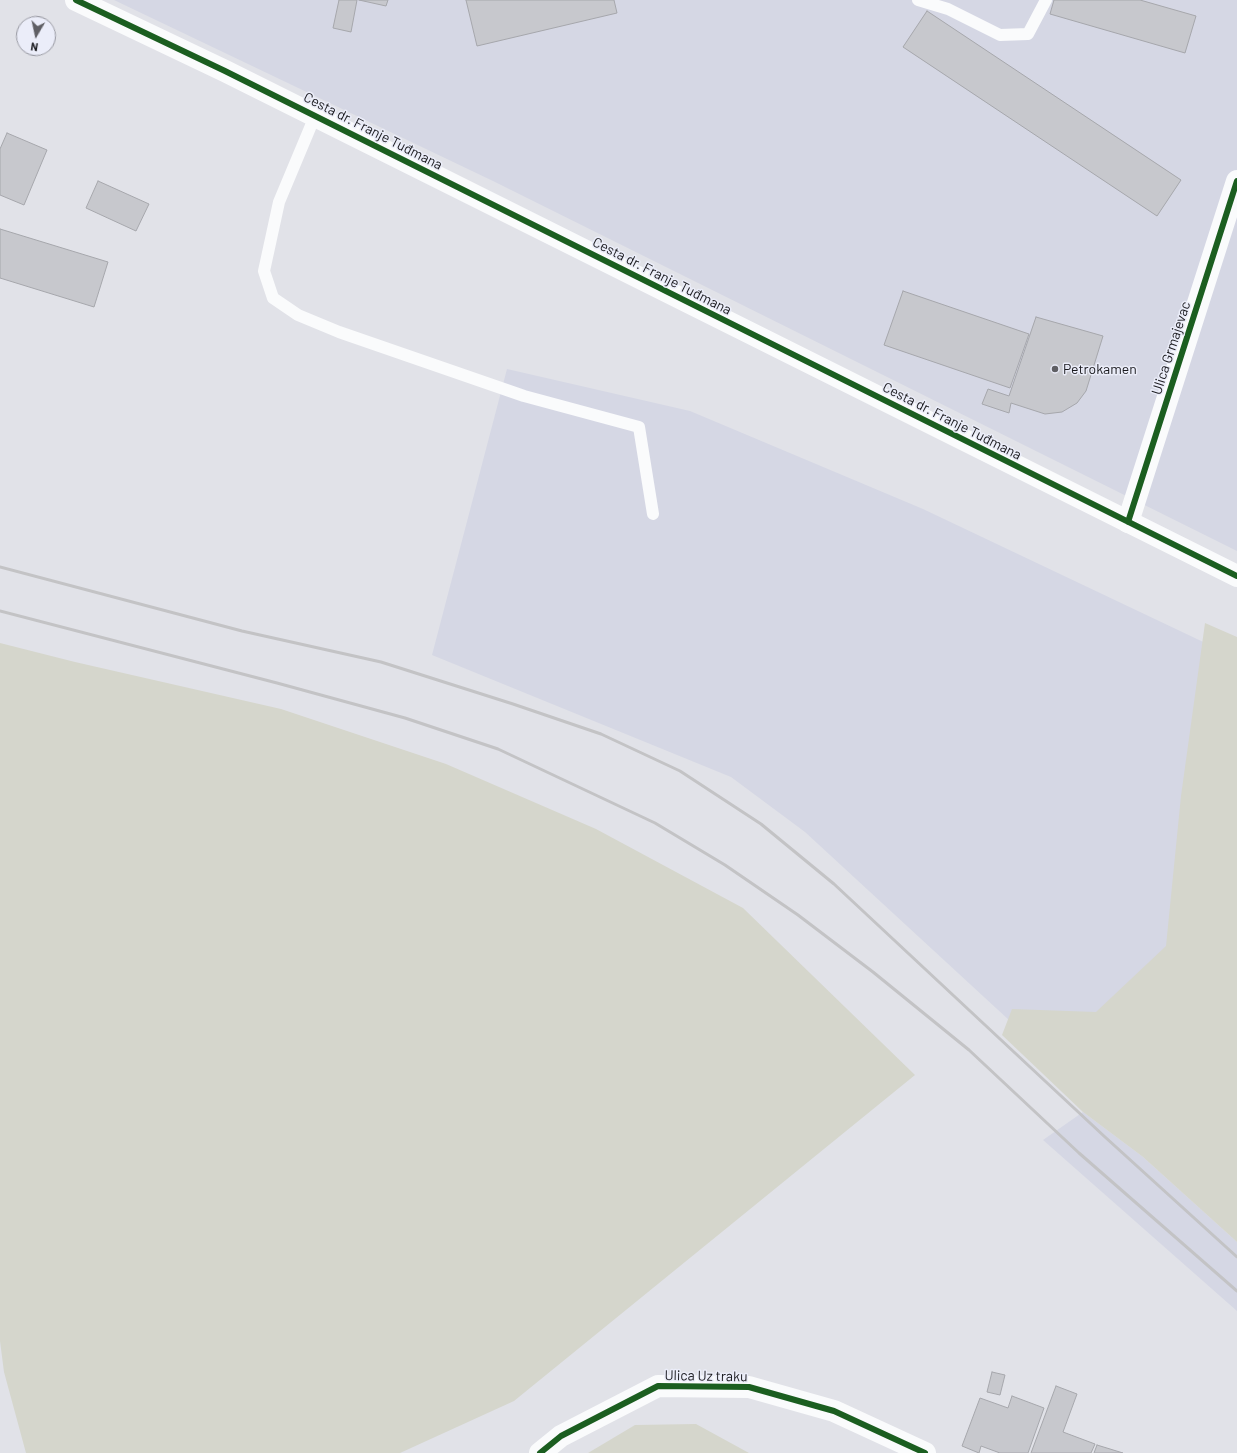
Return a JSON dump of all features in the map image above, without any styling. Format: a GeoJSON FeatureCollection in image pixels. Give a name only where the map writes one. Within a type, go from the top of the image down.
{"type":"FeatureCollection","features":[{"type":"Feature","properties":{"kind":"main road","name":"Cesta dr. Franje Tuđmana"},"geometry":{"type":"LineString","coordinates":[[76,0],[315,116],[1237,576]]}},
{"type":"Feature","properties":{"kind":"main road","name":"Ulica Grmajevac"},"geometry":{"type":"LineString","coordinates":[[1128,522],[1237,181]]}},
{"type":"Feature","properties":{"kind":"main road","name":"Ulica Uz traku"},"geometry":{"type":"LineString","coordinates":[[540,1453],[561,1436],[658,1386],[749,1387],[834,1411],[925,1453]]}},
{"type":"Feature","properties":{"kind":"lane"},"geometry":{"type":"LineString","coordinates":[[918,0],[948,10],[1000,35],[1028,34],[1046,0]]}},
{"type":"Feature","properties":{"kind":"lane"},"geometry":{"type":"LineString","coordinates":[[315,116],[278,202],[264,272],[273,298],[298,316],[354,337],[524,396],[639,427],[653,514]]}},
{"type":"Feature","properties":{"kind":"shaded area"},"geometry":{"type":"Polygon","coordinates":[[[114,0],[1237,0],[1237,551],[493,181],[114,0]]]}},
{"type":"Feature","properties":{"kind":"shaded area"},"geometry":{"type":"Polygon","coordinates":[[[507,369],[690,411],[923,509],[1237,658],[1226,905],[1048,1056],[805,832],[731,777],[432,655],[507,369]]]}},
{"type":"Feature","properties":{"kind":"shaded area"},"geometry":{"type":"Polygon","coordinates":[[[1205,623],[1237,637],[1237,1242],[1143,1157],[1083,1112],[1002,1035],[1012,1009],[1096,1012],[1166,946],[1181,796],[1205,623]]]}},
{"type":"Feature","properties":{"kind":"shaded area"},"geometry":{"type":"Polygon","coordinates":[[[0,643],[75,662],[281,709],[446,764],[596,829],[743,908],[915,1075],[514,1401],[400,1453],[26,1453],[4,1372],[0,1341],[0,643]]]}},
{"type":"Feature","properties":{"kind":"shaded area"},"geometry":{"type":"Polygon","coordinates":[[[1083,1112],[1143,1157],[1237,1242],[1237,1311],[1043,1140],[1083,1112]]]}},
{"type":"Feature","properties":{"kind":"shaded area"},"geometry":{"type":"Polygon","coordinates":[[[696,1424],[749,1453],[588,1453],[635,1425],[696,1424]]]}},
{"type":"Feature","properties":{"kind":"building"},"geometry":{"type":"Polygon","coordinates":[[[339,0],[357,0],[351,32],[333,28],[339,0]]]}},
{"type":"Feature","properties":{"kind":"building"},"geometry":{"type":"Polygon","coordinates":[[[359,0],[388,0],[386,6],[359,0]]]}},
{"type":"Feature","properties":{"kind":"building"},"geometry":{"type":"Polygon","coordinates":[[[466,0],[614,0],[617,13],[477,46],[466,0]]]}},
{"type":"Feature","properties":{"kind":"building"},"geometry":{"type":"Polygon","coordinates":[[[1054,0],[1140,0],[1196,16],[1185,53],[1050,14],[1054,0]]]}},
{"type":"Feature","properties":{"kind":"building"},"geometry":{"type":"Polygon","coordinates":[[[927,11],[1181,180],[1157,216],[903,47],[927,11]]]}},
{"type":"Feature","properties":{"kind":"building"},"geometry":{"type":"Polygon","coordinates":[[[7,133],[47,150],[24,205],[0,195],[0,149],[7,133]]]}},
{"type":"Feature","properties":{"kind":"building"},"geometry":{"type":"Polygon","coordinates":[[[98,181],[149,204],[136,231],[86,208],[98,181]]]}},
{"type":"Feature","properties":{"kind":"building"},"geometry":{"type":"Polygon","coordinates":[[[0,229],[108,262],[94,307],[0,278],[0,229]]]}},
{"type":"Feature","properties":{"kind":"building"},"geometry":{"type":"Polygon","coordinates":[[[903,291],[1029,334],[1010,388],[884,345],[903,291]]]}},
{"type":"Feature","properties":{"kind":"building"},"geometry":{"type":"Polygon","coordinates":[[[1036,317],[1103,336],[1086,391],[1077,403],[1062,412],[1045,414],[1011,403],[1009,413],[982,404],[988,389],[1009,396],[1036,317]]]}},
{"type":"Feature","properties":{"kind":"building"},"geometry":{"type":"Polygon","coordinates":[[[992,1372],[1005,1375],[1000,1395],[987,1392],[992,1372]]]}},
{"type":"Feature","properties":{"kind":"building"},"geometry":{"type":"Polygon","coordinates":[[[1056,1386],[1077,1394],[1063,1432],[1095,1444],[1091,1453],[1031,1453],[1056,1386]]]}},
{"type":"Feature","properties":{"kind":"building"},"geometry":{"type":"Polygon","coordinates":[[[1012,1396],[1044,1408],[1028,1453],[1000,1453],[981,1446],[979,1453],[962,1446],[980,1398],[1008,1408],[1012,1396]]]}},
{"type":"Feature","properties":{"kind":"building"},"geometry":{"type":"Polygon","coordinates":[[[1097,1445],[1123,1453],[1094,1453],[1097,1445]]]}},
{"type":"Feature","properties":{"kind":"railway"},"geometry":{"type":"LineString","coordinates":[[0,567],[242,631],[381,662],[601,734],[680,771],[761,824],[834,884],[1105,1137],[1237,1257]]}},
{"type":"Feature","properties":{"kind":"railway"},"geometry":{"type":"LineString","coordinates":[[0,611],[405,718],[498,749],[655,823],[725,865],[798,915],[873,972],[969,1050],[1079,1153],[1237,1291]]}},
{"type":"Feature","properties":{"kind":"cycle path"},"geometry":{"type":"LineString","coordinates":[[76,0],[225,71],[1237,576]]}},
{"type":"Feature","properties":{"kind":"cycle path"},"geometry":{"type":"LineString","coordinates":[[1128,522],[1237,181]]}},
{"type":"Feature","properties":{"kind":"cycle path"},"geometry":{"type":"LineString","coordinates":[[540,1453],[561,1436],[658,1386],[749,1387],[834,1411],[925,1453]]}},
{"type":"Feature","properties":{"kind":"place","name":"Petrokamen"},"geometry":{"type":"Point","coordinates":[1055,369]}}]}
